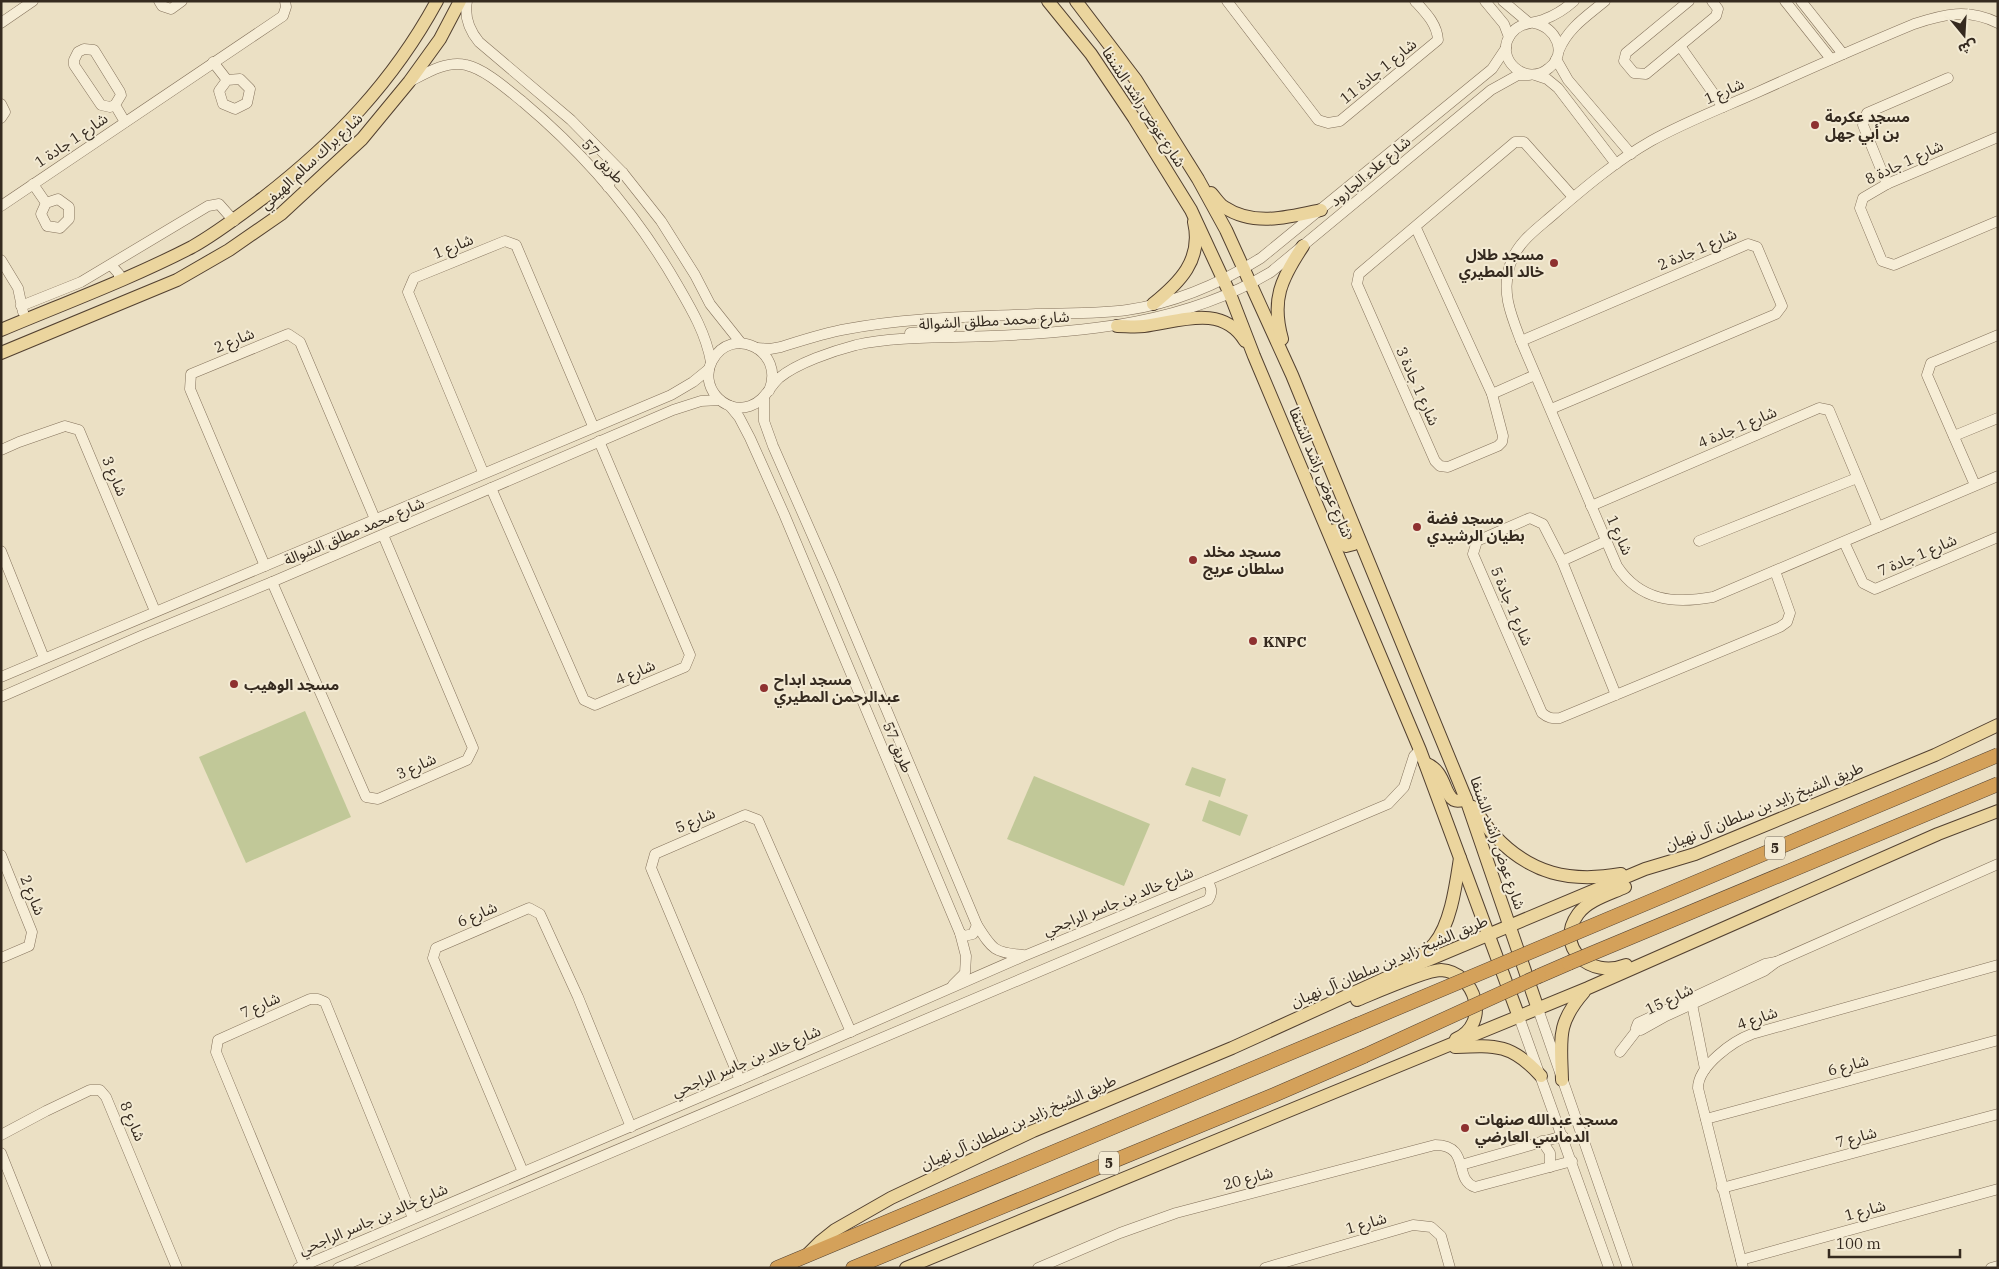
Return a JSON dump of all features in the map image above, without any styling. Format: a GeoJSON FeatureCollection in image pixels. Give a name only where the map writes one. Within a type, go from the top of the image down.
{"type":"FeatureCollection","features":[{"type":"Feature","properties":{"kind":"highway","name":"طريق الشيخ زايد بن سلطان آل نهيان"},"geometry":{"type":"LineString","coordinates":[[777,1268],[1998,755]]}},
{"type":"Feature","properties":{"kind":"highway","name":"5"},"geometry":{"type":"LineString","coordinates":[[853,1268],[1274,1095],[1539,976],[1998,784]]}},
{"type":"Feature","properties":{"kind":"main road","name":"شارع براك سالم الهيفي"},"geometry":{"type":"LineString","coordinates":[[1,330],[119,281],[193,246],[234,221],[304,166],[352,118],[389,77],[437,1]]}},
{"type":"Feature","properties":{"kind":"main road","name":"شارع براك سالم الهيفي"},"geometry":{"type":"LineString","coordinates":[[1,353],[177,280],[229,250],[280,214],[362,139],[440,39],[460,1]]}},
{"type":"Feature","properties":{"kind":"main road","name":"شارع عوض راشد الشنفا"},"geometry":{"type":"LineString","coordinates":[[1048,1],[1091,54],[1134,118],[1191,210],[1224,279],[1254,356],[1425,762],[1519,1017]]}},
{"type":"Feature","properties":{"kind":"main road","name":"شارع عوض راشد الشنفا"},"geometry":{"type":"LineString","coordinates":[[1076,1],[1136,80],[1198,179],[1226,230],[1292,375],[1334,474],[1358,538],[1466,799],[1538,1009]]}},
{"type":"Feature","properties":{"kind":"main road"},"geometry":{"type":"LineString","coordinates":[[1198,179],[1223,206],[1261,220],[1286,218],[1321,210]]}},
{"type":"Feature","properties":{"kind":"main road"},"geometry":{"type":"LineString","coordinates":[[1152,304],[1177,284],[1191,261],[1196,240],[1191,210]]}},
{"type":"Feature","properties":{"kind":"main road"},"geometry":{"type":"LineString","coordinates":[[1292,375],[1278,324],[1279,294],[1286,272],[1303,246]]}},
{"type":"Feature","properties":{"kind":"main road"},"geometry":{"type":"LineString","coordinates":[[89,294],[86,300],[86,307],[91,312],[98,313]]}},
{"type":"Feature","properties":{"kind":"main road"},"geometry":{"type":"LineString","coordinates":[[1116,326],[1142,326],[1185,318],[1208,318],[1223,323],[1237,332],[1254,356]]}},
{"type":"Feature","properties":{"kind":"main road"},"geometry":{"type":"LineString","coordinates":[[25,320],[30,330],[30,341]]}},
{"type":"Feature","properties":{"kind":"main road"},"geometry":{"type":"LineString","coordinates":[[1290,441],[1306,465],[1342,543],[1346,546],[1354,544],[1358,538]]}},
{"type":"Feature","properties":{"kind":"main road","name":"طريق الشيخ زايد بن سلطان آل نهيان"},"geometry":{"type":"LineString","coordinates":[[808,1254],[835,1230],[918,1184],[1033,1130],[1232,1048],[1396,973],[1645,869],[1695,854],[1935,755],[1998,725]]}},
{"type":"Feature","properties":{"kind":"main road"},"geometry":{"type":"LineString","coordinates":[[1425,762],[1433,766],[1439,773],[1452,798],[1458,801],[1466,799],[1493,835],[1518,856],[1542,870],[1558,875],[1580,878],[1606,877],[1645,869]]}},
{"type":"Feature","properties":{"kind":"main road"},"geometry":{"type":"LineString","coordinates":[[906,1268],[1445,1048],[1588,988],[1938,834],[1998,811]]}},
{"type":"Feature","properties":{"kind":"main road"},"geometry":{"type":"LineString","coordinates":[[1695,854],[1582,908],[1573,922],[1571,931],[1576,952],[1591,966],[1600,969],[1614,969],[1732,925]]}},
{"type":"Feature","properties":{"kind":"main road"},"geometry":{"type":"LineString","coordinates":[[1396,973],[1433,944],[1442,930],[1454,895],[1460,858]]}},
{"type":"Feature","properties":{"kind":"main road"},"geometry":{"type":"LineString","coordinates":[[1232,1048],[1434,970],[1453,972],[1461,977],[1473,991],[1476,1014],[1470,1027],[1460,1037],[1270,1119]]}},
{"type":"Feature","properties":{"kind":"main road"},"geometry":{"type":"LineString","coordinates":[[1562,1080],[1561,1047],[1564,1019],[1588,988]]}},
{"type":"Feature","properties":{"kind":"main road"},"geometry":{"type":"LineString","coordinates":[[1445,1048],[1490,1045],[1510,1050],[1527,1061],[1541,1076]]}},
{"type":"Feature","properties":{"kind":"street"},"geometry":{"type":"LineString","coordinates":[[1,23],[33,1]]}},
{"type":"Feature","properties":{"kind":"street"},"geometry":{"type":"LineString","coordinates":[[159,1],[162,6],[171,9],[182,1]]}},
{"type":"Feature","properties":{"kind":"street","name":"شارع 1 جادة 1"},"geometry":{"type":"LineString","coordinates":[[1,206],[283,16],[286,8],[285,1]]}},
{"type":"Feature","properties":{"kind":"street","name":"طريق 57"},"geometry":{"type":"LineString","coordinates":[[467,1],[466,18],[470,32],[479,42],[571,120],[623,172],[660,221],[695,275],[710,304],[741,343]]}},
{"type":"Feature","properties":{"kind":"street","name":"شارع 1 جادة 11"},"geometry":{"type":"LineString","coordinates":[[1227,1],[1318,120],[1328,123],[1340,121],[1438,40],[1438,32],[1432,20],[1415,1]]}},
{"type":"Feature","properties":{"kind":"street"},"geometry":{"type":"LineString","coordinates":[[1485,1],[1504,24],[1509,36]]}},
{"type":"Feature","properties":{"kind":"street"},"geometry":{"type":"LineString","coordinates":[[1503,1],[1532,23],[1545,26],[1553,33],[1558,42],[1557,56],[1568,80],[1631,154]]}},
{"type":"Feature","properties":{"kind":"street"},"geometry":{"type":"LineString","coordinates":[[1574,1],[1555,15],[1515,29],[1509,36],[1506,48],[1508,59],[1514,68],[1547,79],[1558,88],[1616,164]]}},
{"type":"Feature","properties":{"kind":"street"},"geometry":{"type":"LineString","coordinates":[[1532,75],[1548,70],[1557,56],[1564,39],[1572,29],[1605,1]]}},
{"type":"Feature","properties":{"kind":"street"},"geometry":{"type":"LineString","coordinates":[[1689,1],[1626,53],[1624,61],[1634,74],[1646,74],[1716,16],[1718,9],[1712,1]]}},
{"type":"Feature","properties":{"kind":"street"},"geometry":{"type":"LineString","coordinates":[[1785,1],[1831,60]]}},
{"type":"Feature","properties":{"kind":"street"},"geometry":{"type":"LineString","coordinates":[[1800,1],[1843,54]]}},
{"type":"Feature","properties":{"kind":"street","name":"شارع 1"},"geometry":{"type":"LineString","coordinates":[[1998,23],[1974,14],[1956,13],[1936,16],[1843,54],[1651,141],[1616,164],[1573,197],[1527,237],[1516,251],[1510,264],[1505,284],[1508,306],[1521,341],[1617,566],[1625,578],[1636,588],[1654,596],[1673,600],[1693,601],[1713,597],[1975,484],[1998,476]]}},
{"type":"Feature","properties":{"kind":"street"},"geometry":{"type":"LineString","coordinates":[[1680,46],[1723,108]]}},
{"type":"Feature","properties":{"kind":"street","name":"شارع علاء الجارود"},"geometry":{"type":"LineString","coordinates":[[1224,279],[1243,270],[1261,258],[1321,210],[1492,69],[1506,48]]}},
{"type":"Feature","properties":{"kind":"street","name":"شارع 1 جادة 1"},"geometry":{"type":"LineString","coordinates":[[84,49],[94,50],[120,92],[121,96],[115,105],[110,107],[101,105],[74,65],[75,56],[78,52],[84,49]]}},
{"type":"Feature","properties":{"kind":"street"},"geometry":{"type":"LineString","coordinates":[[213,62],[227,80]]}},
{"type":"Feature","properties":{"kind":"street","name":"طريق 57"},"geometry":{"type":"LineString","coordinates":[[408,82],[432,71],[452,65],[465,64],[478,69],[508,90],[538,115],[608,187],[644,230],[694,313],[708,346],[710,365]]}},
{"type":"Feature","properties":{"kind":"street","name":"شارع علاء الجارود"},"geometry":{"type":"LineString","coordinates":[[1230,294],[1250,285],[1271,272],[1491,90],[1518,74],[1532,75]]}},
{"type":"Feature","properties":{"kind":"street"},"geometry":{"type":"LineString","coordinates":[[1887,184],[1863,125],[1867,113],[1948,78]]}},
{"type":"Feature","properties":{"kind":"street"},"geometry":{"type":"LineString","coordinates":[[1,104],[5,112],[1,118]]}},
{"type":"Feature","properties":{"kind":"street","name":"شارع 1 جادة 1"},"geometry":{"type":"LineString","coordinates":[[115,105],[125,122]]}},
{"type":"Feature","properties":{"kind":"street","name":"شارع 1 جادة 8"},"geometry":{"type":"LineString","coordinates":[[1998,137],[1887,184],[1863,198],[1860,208],[1882,261],[1894,265],[1998,221]]}},
{"type":"Feature","properties":{"kind":"street","name":"شارع 1 جادة 3"},"geometry":{"type":"LineString","coordinates":[[1416,228],[1492,394],[1503,436],[1502,442],[1498,446],[1448,467],[1440,466],[1435,461],[1357,284],[1359,274],[1416,228],[1515,142],[1524,142],[1573,197]]}},
{"type":"Feature","properties":{"kind":"street"},"geometry":{"type":"LineString","coordinates":[[608,187],[612,178],[623,172]]}},
{"type":"Feature","properties":{"kind":"street","name":"شارع 1 جادة 1"},"geometry":{"type":"LineString","coordinates":[[33,184],[46,203]]}},
{"type":"Feature","properties":{"kind":"street"},"geometry":{"type":"LineString","coordinates":[[21,306],[81,282],[208,206],[219,204],[234,221]]}},
{"type":"Feature","properties":{"kind":"street","name":"شارع 1"},"geometry":{"type":"LineString","coordinates":[[483,472],[408,292],[414,278],[505,241],[516,245],[593,426]]}},
{"type":"Feature","properties":{"kind":"street","name":"شارع 1 جادة 2"},"geometry":{"type":"LineString","coordinates":[[1521,341],[1748,244],[1757,247],[1782,306],[1776,314],[1551,409]]}},
{"type":"Feature","properties":{"kind":"street"},"geometry":{"type":"LineString","coordinates":[[1,260],[18,288],[25,320]]}},
{"type":"Feature","properties":{"kind":"street"},"geometry":{"type":"LineString","coordinates":[[111,265],[119,274],[119,281]]}},
{"type":"Feature","properties":{"kind":"street","name":"شارع محمد مطلق الشوالة"},"geometry":{"type":"LineString","coordinates":[[757,348],[770,349],[815,336],[854,328],[903,322],[1126,310],[1199,290],[1224,279]]}},
{"type":"Feature","properties":{"kind":"street","name":"شارع محمد مطلق الشوالة"},"geometry":{"type":"LineString","coordinates":[[766,394],[778,379],[789,371],[834,352],[859,345],[921,339],[1086,330],[1116,326],[1180,312],[1230,294]]}},
{"type":"Feature","properties":{"kind":"street"},"geometry":{"type":"LineString","coordinates":[[859,345],[873,336],[947,330],[952,327],[951,318]]}},
{"type":"Feature","properties":{"kind":"street","name":"شارع 2"},"geometry":{"type":"LineString","coordinates":[[265,566],[190,389],[191,374],[288,334],[300,342],[375,519]]}},
{"type":"Feature","properties":{"kind":"street"},"geometry":{"type":"LineString","coordinates":[[1975,484],[1927,375],[1931,362],[1998,335]]}},
{"type":"Feature","properties":{"kind":"street"},"geometry":{"type":"LineString","coordinates":[[741,343],[757,348],[766,356],[772,367],[772,379],[766,394],[756,404],[746,407],[730,406],[720,400],[710,386],[710,365],[723,348],[741,343]]}},
{"type":"Feature","properties":{"kind":"street","name":"شارع محمد مطلق الشوالة"},"geometry":{"type":"LineString","coordinates":[[1,677],[671,394],[693,382],[710,365]]}},
{"type":"Feature","properties":{"kind":"street"},"geometry":{"type":"LineString","coordinates":[[1492,394],[1535,375]]}},
{"type":"Feature","properties":{"kind":"street","name":"طريق 57"},"geometry":{"type":"LineString","coordinates":[[766,394],[764,421],[977,926],[991,947],[1004,954],[1024,956]]}},
{"type":"Feature","properties":{"kind":"street","name":"شارع محمد مطلق الشوالة"},"geometry":{"type":"LineString","coordinates":[[1,697],[599,441],[701,401],[720,400]]}},
{"type":"Feature","properties":{"kind":"street","name":"طريق 57"},"geometry":{"type":"LineString","coordinates":[[730,406],[739,417],[784,514],[960,933],[966,956],[965,973],[949,990]]}},
{"type":"Feature","properties":{"kind":"street","name":"شارع 1 جادة 4"},"geometry":{"type":"LineString","coordinates":[[1591,506],[1819,408],[1829,410],[1878,527]]}},
{"type":"Feature","properties":{"kind":"street"},"geometry":{"type":"LineString","coordinates":[[1954,436],[1998,418]]}},
{"type":"Feature","properties":{"kind":"street","name":"شارع 3"},"geometry":{"type":"LineString","coordinates":[[1,450],[66,426],[79,430],[155,611]]}},
{"type":"Feature","properties":{"kind":"street","name":"شارع 4"},"geometry":{"type":"LineString","coordinates":[[491,488],[584,700],[595,706],[676,671],[685,667],[690,655],[599,441]]}},
{"type":"Feature","properties":{"kind":"street"},"geometry":{"type":"LineString","coordinates":[[1699,541],[1857,478]]}},
{"type":"Feature","properties":{"kind":"street"},"geometry":{"type":"LineString","coordinates":[[776,497],[787,496],[792,489]]}},
{"type":"Feature","properties":{"kind":"street"},"geometry":{"type":"LineString","coordinates":[[784,514],[788,508],[796,506],[800,508]]}},
{"type":"Feature","properties":{"kind":"street","name":"شارع 1 جادة 5"},"geometry":{"type":"LineString","coordinates":[[1616,695],[1562,561],[1542,524],[1530,518],[1477,541],[1473,554],[1542,713],[1547,718],[1560,718],[1616,695],[1780,627],[1787,622],[1790,613],[1775,571]]}},
{"type":"Feature","properties":{"kind":"street"},"geometry":{"type":"LineString","coordinates":[[341,534],[336,540],[336,546],[339,550],[348,550]]}},
{"type":"Feature","properties":{"kind":"street","name":"شارع 3"},"geometry":{"type":"LineString","coordinates":[[272,582],[366,797],[378,799],[467,760],[473,748],[383,535]]}},
{"type":"Feature","properties":{"kind":"street","name":"شارع 1 جادة 7"},"geometry":{"type":"LineString","coordinates":[[1844,542],[1863,583],[1875,589],[1998,537]]}},
{"type":"Feature","properties":{"kind":"street"},"geometry":{"type":"LineString","coordinates":[[1562,561],[1606,542]]}},
{"type":"Feature","properties":{"kind":"street"},"geometry":{"type":"LineString","coordinates":[[312,545],[320,552],[318,562]]}},
{"type":"Feature","properties":{"kind":"street"},"geometry":{"type":"LineString","coordinates":[[1,551],[44,658]]}},
{"type":"Feature","properties":{"kind":"street","name":"شارع خالد بن جاسر الراجحي"},"geometry":{"type":"LineString","coordinates":[[301,1266],[631,1127],[1024,956],[1388,804],[1404,787],[1414,756],[1420,750]]}},
{"type":"Feature","properties":{"kind":"street","name":"شارع 5"},"geometry":{"type":"LineString","coordinates":[[740,1080],[651,868],[655,854],[718,826],[746,815],[758,820],[852,1032]]}},
{"type":"Feature","properties":{"kind":"street","name":"شارع 2"},"geometry":{"type":"LineString","coordinates":[[1,855],[32,932],[29,946],[1,958]]}},
{"type":"Feature","properties":{"kind":"street","name":"شارع 15"},"geometry":{"type":"LineString","coordinates":[[1776,962],[1764,971],[1641,1030],[1637,1030],[1636,1026],[1638,1023],[1761,966],[1776,962],[1998,864]]}},
{"type":"Feature","properties":{"kind":"street","name":"شارع خالد بن جاسر الراجحي"},"geometry":{"type":"LineString","coordinates":[[338,1268],[1208,900],[1212,890],[1206,881]]}},
{"type":"Feature","properties":{"kind":"street","name":"شارع 6"},"geometry":{"type":"LineString","coordinates":[[523,1172],[433,958],[436,948],[529,908],[540,914],[578,997],[631,1127]]}},
{"type":"Feature","properties":{"kind":"street"},"geometry":{"type":"LineString","coordinates":[[960,933],[964,936],[973,934],[977,926]]}},
{"type":"Feature","properties":{"kind":"street","name":"شارع 4"},"geometry":{"type":"LineString","coordinates":[[1705,1069],[1731,1044],[1752,1034],[1998,965]]}},
{"type":"Feature","properties":{"kind":"street","name":"شارع 7"},"geometry":{"type":"LineString","coordinates":[[301,1266],[216,1052],[218,1040],[310,999],[318,999],[325,1002],[413,1218]]}},
{"type":"Feature","properties":{"kind":"street"},"geometry":{"type":"LineString","coordinates":[[1692,1004],[1705,1069],[1699,1078],[1698,1088],[1742,1264]]}},
{"type":"Feature","properties":{"kind":"street"},"geometry":{"type":"LineString","coordinates":[[1538,1009],[1628,1268]]}},
{"type":"Feature","properties":{"kind":"street"},"geometry":{"type":"LineString","coordinates":[[1519,1017],[1609,1268]]}},
{"type":"Feature","properties":{"kind":"street"},"geometry":{"type":"LineString","coordinates":[[1620,1052],[1637,1030]]}},
{"type":"Feature","properties":{"kind":"street","name":"شارع 6"},"geometry":{"type":"LineString","coordinates":[[1706,1119],[1998,1040]]}},
{"type":"Feature","properties":{"kind":"street","name":"شارع 8"},"geometry":{"type":"LineString","coordinates":[[1,1135],[90,1090],[100,1090],[106,1097],[177,1268]]}},
{"type":"Feature","properties":{"kind":"street","name":"شارع 7"},"geometry":{"type":"LineString","coordinates":[[1722,1188],[1998,1114]]}},
{"type":"Feature","properties":{"kind":"street"},"geometry":{"type":"LineString","coordinates":[[1461,1165],[1562,1136]]}},
{"type":"Feature","properties":{"kind":"street"},"geometry":{"type":"LineString","coordinates":[[1542,1142],[1550,1153],[1550,1167]]}},
{"type":"Feature","properties":{"kind":"street","name":"شارع 20"},"geometry":{"type":"LineString","coordinates":[[1038,1268],[1120,1233],[1176,1213],[1430,1146],[1441,1145],[1451,1148],[1458,1156],[1466,1181],[1475,1187],[1572,1161]]}},
{"type":"Feature","properties":{"kind":"street"},"geometry":{"type":"LineString","coordinates":[[1,1153],[47,1268]]}},
{"type":"Feature","properties":{"kind":"street","name":"شارع 1"},"geometry":{"type":"LineString","coordinates":[[1742,1264],[1998,1189]]}},
{"type":"Feature","properties":{"kind":"street"},"geometry":{"type":"LineString","coordinates":[[480,1190],[483,1203],[486,1205]]}},
{"type":"Feature","properties":{"kind":"street"},"geometry":{"type":"LineString","coordinates":[[455,1201],[462,1208],[460,1217]]}},
{"type":"Feature","properties":{"kind":"street","name":"شارع 1"},"geometry":{"type":"LineString","coordinates":[[1265,1268],[1412,1225],[1431,1227],[1440,1236],[1450,1268]]}},
{"type":"Feature","properties":{"kind":"street"},"geometry":{"type":"LineString","coordinates":[[1602,1247],[1608,1240],[1620,1243]]}},
{"type":"Feature","properties":{"kind":"street"},"geometry":{"type":"LineString","coordinates":[[1991,1268],[1998,1266]]}},
{"type":"Feature","properties":{"kind":"green space"},"geometry":{"type":"Polygon","coordinates":[[[305,711],[351,817],[246,863],[199,757],[305,711]]]}},
{"type":"Feature","properties":{"kind":"green space"},"geometry":{"type":"Polygon","coordinates":[[[1192,767],[1226,779],[1220,797],[1185,785],[1192,767]]]}},
{"type":"Feature","properties":{"kind":"green space"},"geometry":{"type":"Polygon","coordinates":[[[1034,776],[1150,824],[1124,886],[1007,839],[1034,776]]]}},
{"type":"Feature","properties":{"kind":"green space"},"geometry":{"type":"Polygon","coordinates":[[[1209,800],[1248,815],[1240,836],[1202,821],[1209,800]]]}},
{"type":"Feature","properties":{"kind":"place","name":"مسجد عكرمة بن أبي جهل"},"geometry":{"type":"Point","coordinates":[1815,125]}},
{"type":"Feature","properties":{"kind":"place","name":"مسجد طلال خالد المطيري"},"geometry":{"type":"Point","coordinates":[1554,263]}},
{"type":"Feature","properties":{"kind":"place","name":"مسجد فضة بطيان الرشيدي"},"geometry":{"type":"Point","coordinates":[1417,527]}},
{"type":"Feature","properties":{"kind":"place","name":"مسجد مخلد سلطان عريج"},"geometry":{"type":"Point","coordinates":[1193,560]}},
{"type":"Feature","properties":{"kind":"place","name":"KNPC"},"geometry":{"type":"Point","coordinates":[1253,641]}},
{"type":"Feature","properties":{"kind":"place","name":"مسجد الوهيب"},"geometry":{"type":"Point","coordinates":[234,684]}},
{"type":"Feature","properties":{"kind":"place","name":"مسجد ابداح عبدالرحمن المطيري"},"geometry":{"type":"Point","coordinates":[764,688]}},
{"type":"Feature","properties":{"kind":"place","name":"مسجد عبدالله صنهات الدماسي العارضي"},"geometry":{"type":"Point","coordinates":[1465,1128]}}]}
